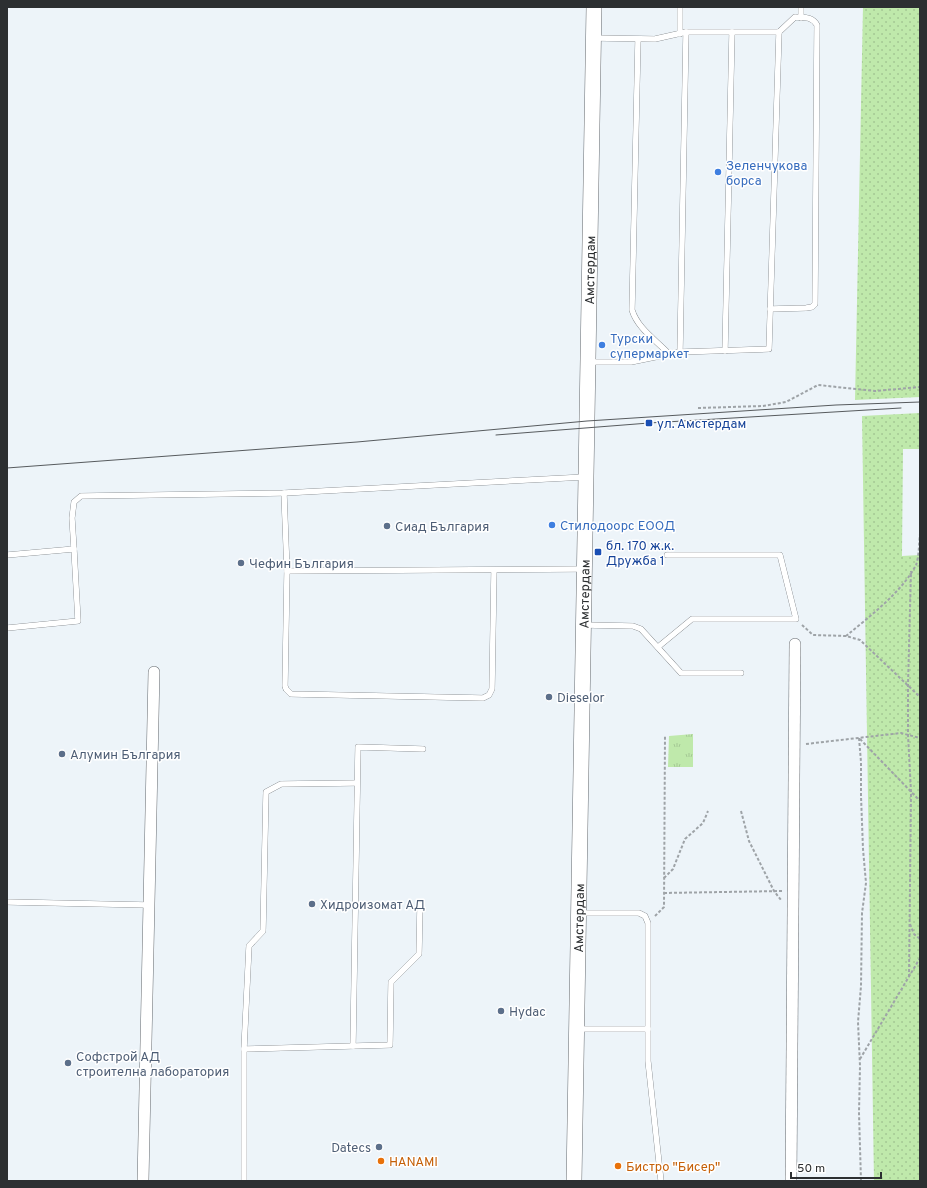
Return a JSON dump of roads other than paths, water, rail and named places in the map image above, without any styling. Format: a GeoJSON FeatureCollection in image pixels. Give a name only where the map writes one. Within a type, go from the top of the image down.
{"type":"FeatureCollection","features":[{"type":"Feature","properties":{"kind":"street","name":"Амстердам"},"geometry":{"type":"LineString","coordinates":[[574,1181],[594,7]]}},
{"type":"Feature","properties":{"kind":"street"},"geometry":{"type":"LineString","coordinates":[[791,1181],[795,644]]}},
{"type":"Feature","properties":{"kind":"street"},"geometry":{"type":"LineString","coordinates":[[143,1181],[154,672]]}},
{"type":"Feature","properties":{"kind":"lane"},"geometry":{"type":"LineString","coordinates":[[680,7],[680,34]]}},
{"type":"Feature","properties":{"kind":"lane"},"geometry":{"type":"LineString","coordinates":[[801,7],[801,18]]}},
{"type":"Feature","properties":{"kind":"lane"},"geometry":{"type":"LineString","coordinates":[[593,38],[655,39],[686,32],[779,32],[795,17],[814,20],[817,25],[815,304],[812,307],[806,308],[770,309]]}},
{"type":"Feature","properties":{"kind":"lane"},"geometry":{"type":"LineString","coordinates":[[680,352],[686,32]]}},
{"type":"Feature","properties":{"kind":"lane"},"geometry":{"type":"LineString","coordinates":[[725,350],[732,32]]}},
{"type":"Feature","properties":{"kind":"lane"},"geometry":{"type":"LineString","coordinates":[[588,362],[631,362],[680,352],[769,349],[779,32]]}},
{"type":"Feature","properties":{"kind":"lane"},"geometry":{"type":"LineString","coordinates":[[638,39],[632,310],[634,319],[641,328],[669,354]]}},
{"type":"Feature","properties":{"kind":"lane"},"geometry":{"type":"LineString","coordinates":[[7,628],[78,621],[72,518],[74,502],[81,496],[284,493],[586,477]]}},
{"type":"Feature","properties":{"kind":"lane"},"geometry":{"type":"LineString","coordinates":[[284,493],[287,571],[285,686],[291,694],[483,698],[490,695],[492,689],[494,570]]}},
{"type":"Feature","properties":{"kind":"lane"},"geometry":{"type":"LineString","coordinates":[[7,555],[74,549]]}},
{"type":"Feature","properties":{"kind":"lane"},"geometry":{"type":"LineString","coordinates":[[658,647],[692,619],[796,619],[780,555],[667,555]]}},
{"type":"Feature","properties":{"kind":"lane"},"geometry":{"type":"LineString","coordinates":[[287,571],[584,569]]}},
{"type":"Feature","properties":{"kind":"lane"},"geometry":{"type":"LineString","coordinates":[[584,625],[633,626],[641,629],[681,673],[741,673]]}},
{"type":"Feature","properties":{"kind":"lane"},"geometry":{"type":"LineString","coordinates":[[353,1046],[358,747],[423,749]]}},
{"type":"Feature","properties":{"kind":"lane"},"geometry":{"type":"LineString","coordinates":[[244,1181],[244,1049],[248,946],[263,931],[266,792],[281,784],[357,783]]}},
{"type":"Feature","properties":{"kind":"lane"},"geometry":{"type":"LineString","coordinates":[[7,902],[149,905]]}},
{"type":"Feature","properties":{"kind":"lane"},"geometry":{"type":"LineString","coordinates":[[244,1049],[390,1045],[391,982],[420,954],[420,905]]}},
{"type":"Feature","properties":{"kind":"lane"},"geometry":{"type":"LineString","coordinates":[[578,913],[639,913],[645,916],[648,923],[648,1062],[661,1181]]}},
{"type":"Feature","properties":{"kind":"lane"},"geometry":{"type":"LineString","coordinates":[[576,1029],[648,1029]]}},
{"type":"Feature","properties":{"kind":"tram line"},"geometry":{"type":"LineString","coordinates":[[7,468],[357,442],[587,421],[836,405],[920,402]]}},
{"type":"Feature","properties":{"kind":"tram line"},"geometry":{"type":"LineString","coordinates":[[496,435],[649,423],[901,408]]}},
{"type":"Feature","properties":{"kind":"place","name":"Зеленчукова борса"},"geometry":{"type":"Point","coordinates":[718,172]}},
{"type":"Feature","properties":{"kind":"place","name":"Турски супермаркет"},"geometry":{"type":"Point","coordinates":[602,345]}},
{"type":"Feature","properties":{"kind":"place","name":"ул. Амстердам"},"geometry":{"type":"Point","coordinates":[649,423]}},
{"type":"Feature","properties":{"kind":"place","name":"Стилодоорс ЕООД"},"geometry":{"type":"Point","coordinates":[552,525]}},
{"type":"Feature","properties":{"kind":"place","name":"Сиад България"},"geometry":{"type":"Point","coordinates":[387,526]}},
{"type":"Feature","properties":{"kind":"place","name":"бл. 170 ж.к. Дружба 1"},"geometry":{"type":"Point","coordinates":[598,552]}},
{"type":"Feature","properties":{"kind":"place","name":"Чефин България"},"geometry":{"type":"Point","coordinates":[241,563]}},
{"type":"Feature","properties":{"kind":"place","name":"Dieselor"},"geometry":{"type":"Point","coordinates":[549,697]}},
{"type":"Feature","properties":{"kind":"place","name":"Алумин България"},"geometry":{"type":"Point","coordinates":[62,754]}},
{"type":"Feature","properties":{"kind":"place","name":"Хидроизомат АД"},"geometry":{"type":"Point","coordinates":[312,904]}},
{"type":"Feature","properties":{"kind":"place","name":"Hydac"},"geometry":{"type":"Point","coordinates":[501,1011]}},
{"type":"Feature","properties":{"kind":"place","name":"Софстрой АД строителна лаборатория"},"geometry":{"type":"Point","coordinates":[68,1063]}},
{"type":"Feature","properties":{"kind":"place","name":"Datecs"},"geometry":{"type":"Point","coordinates":[379,1147]}},
{"type":"Feature","properties":{"kind":"place","name":"HANAMI"},"geometry":{"type":"Point","coordinates":[381,1161]}},
{"type":"Feature","properties":{"kind":"place","name":"Бистро \"Бисер\""},"geometry":{"type":"Point","coordinates":[618,1166]}}]}
